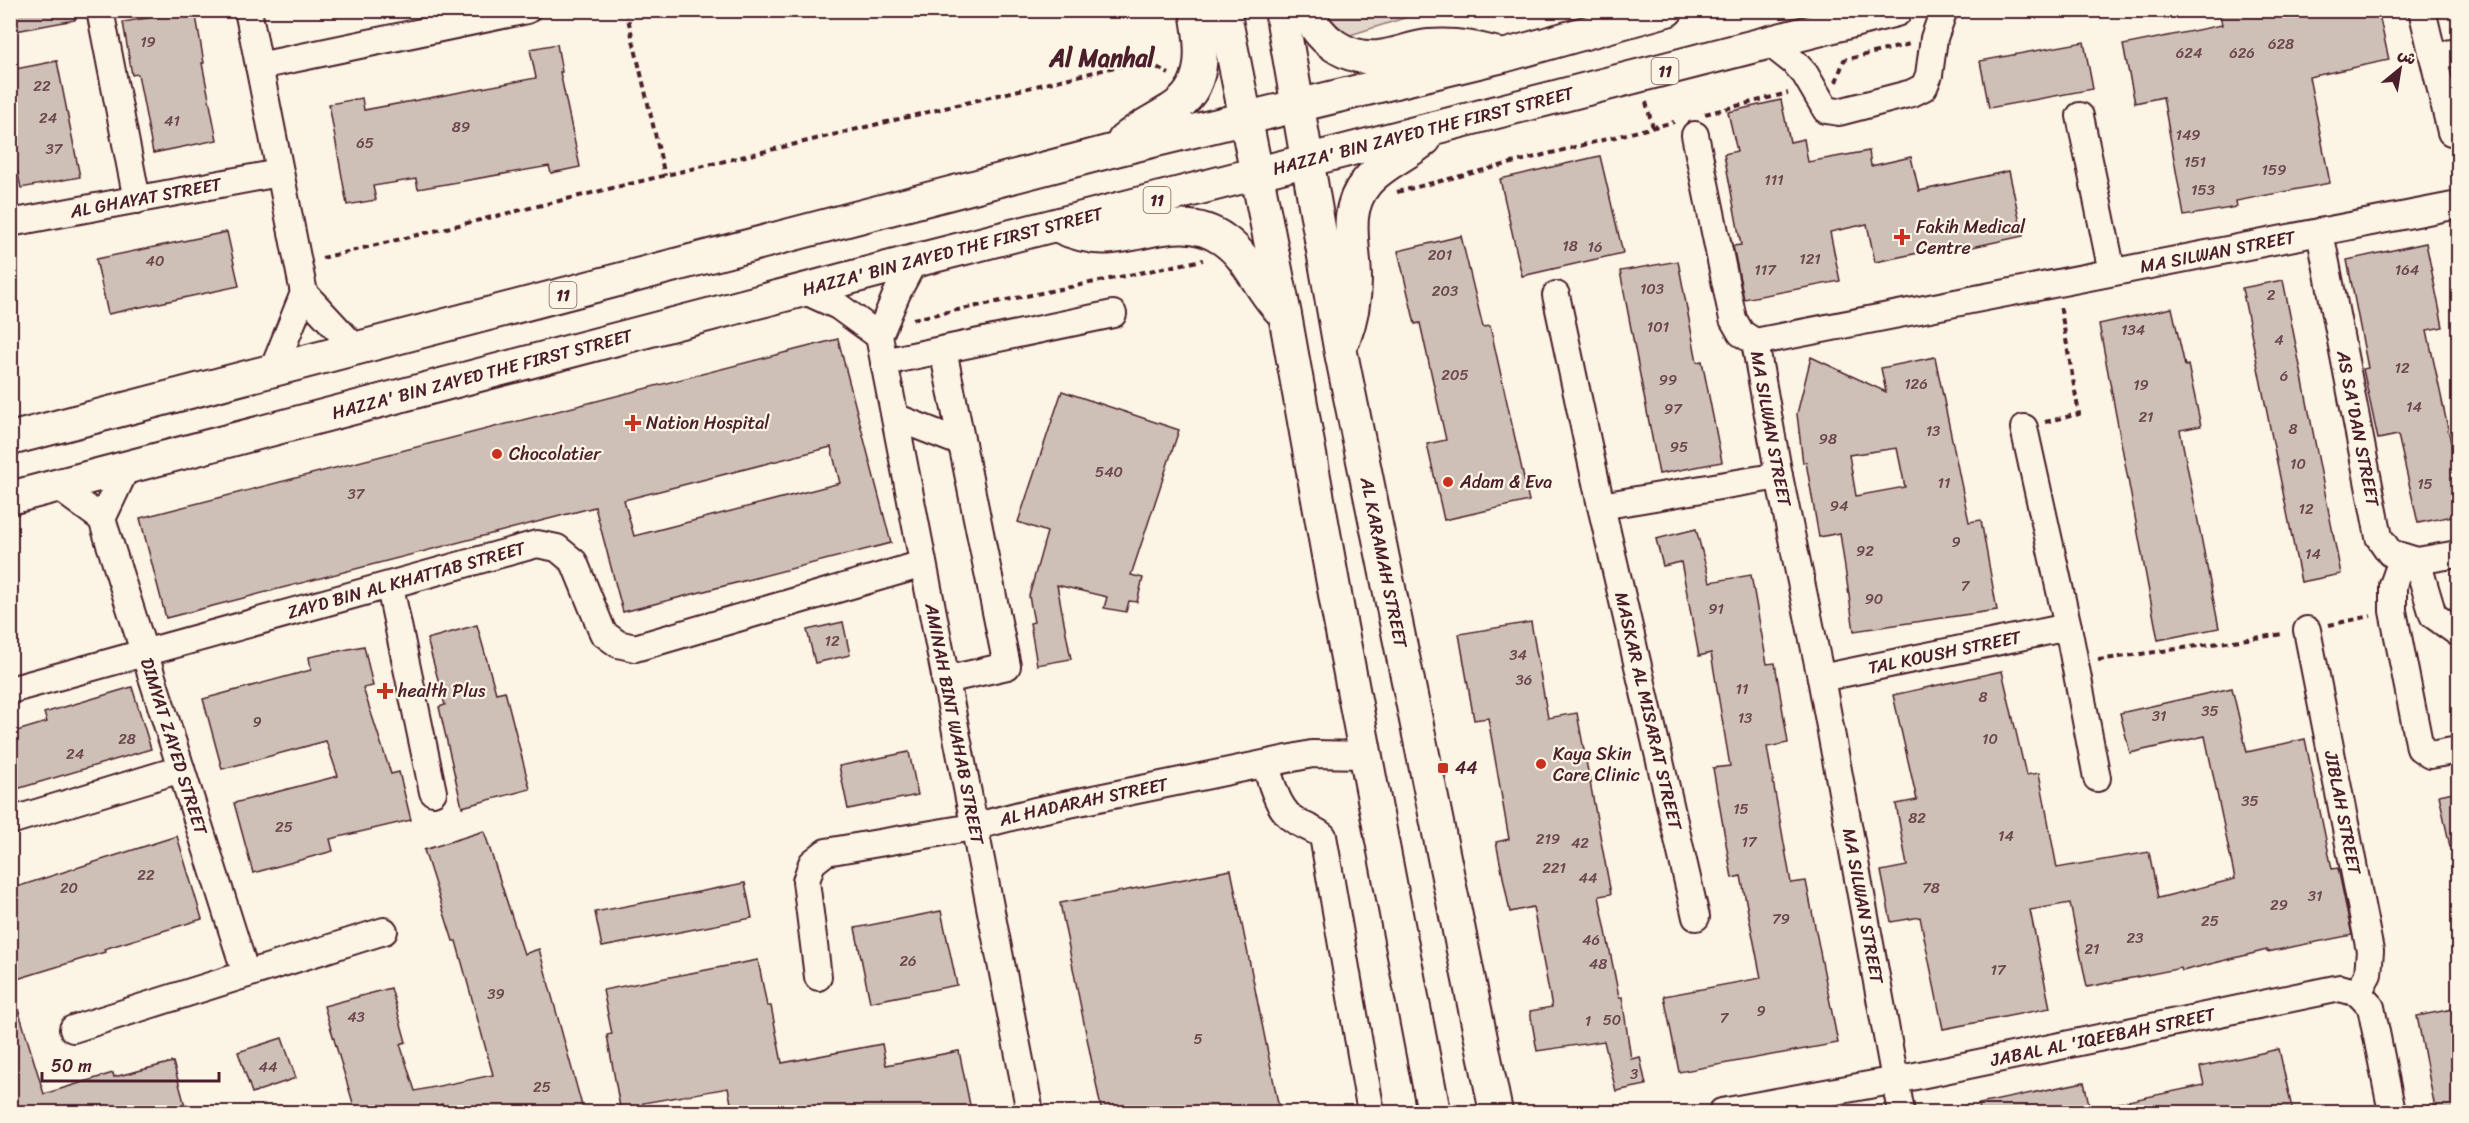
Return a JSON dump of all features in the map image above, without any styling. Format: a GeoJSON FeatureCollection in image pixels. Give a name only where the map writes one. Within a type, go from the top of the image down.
{"type":"FeatureCollection","features":[{"type":"Feature","properties":{"kind":"main road"},"geometry":{"type":"LineString","coordinates":[[1115,150],[1136,130],[1180,104],[1193,87],[1199,75],[1202,52],[1196,10]]}},
{"type":"Feature","properties":{"kind":"main road"},"geometry":{"type":"LineString","coordinates":[[1224,10],[1285,315],[1434,1113]]}},
{"type":"Feature","properties":{"kind":"main road","name":"AL KARAMAH STREET"},"geometry":{"type":"LineString","coordinates":[[1281,10],[1306,162],[1341,348],[1496,1113]]}},
{"type":"Feature","properties":{"kind":"main road"},"geometry":{"type":"LineString","coordinates":[[1306,10],[1313,24],[1325,38],[1353,54],[1380,57],[1420,48],[1448,46],[1503,56]]}},
{"type":"Feature","properties":{"kind":"main road","name":"11"},"geometry":{"type":"LineString","coordinates":[[10,439],[1115,150],[1503,56],[1667,10]]}},
{"type":"Feature","properties":{"kind":"main road","name":"HAZZA' BIN ZAYED THE FIRST STREET"},"geometry":{"type":"LineString","coordinates":[[10,498],[914,261],[1771,44],[1896,10]]}},
{"type":"Feature","properties":{"kind":"main road"},"geometry":{"type":"LineString","coordinates":[[1341,348],[1353,299],[1354,265],[1350,223],[1351,212],[1359,192],[1371,177],[1411,151],[1434,130]]}},
{"type":"Feature","properties":{"kind":"main road"},"geometry":{"type":"LineString","coordinates":[[1057,225],[1083,235],[1110,237],[1163,227],[1200,228],[1223,238],[1242,256],[1264,293],[1285,315]]}},
{"type":"Feature","properties":{"kind":"street"},"geometry":{"type":"LineString","coordinates":[[100,10],[138,200]]}},
{"type":"Feature","properties":{"kind":"street"},"geometry":{"type":"LineString","coordinates":[[248,10],[304,293],[356,349]]}},
{"type":"Feature","properties":{"kind":"street"},"geometry":{"type":"LineString","coordinates":[[259,66],[497,14],[527,10]]}},
{"type":"Feature","properties":{"kind":"street"},"geometry":{"type":"LineString","coordinates":[[1771,44],[1795,63],[1813,87],[1823,106],[1834,112],[1918,91],[1928,81],[1934,38],[1944,10]]}},
{"type":"Feature","properties":{"kind":"street"},"geometry":{"type":"LineString","coordinates":[[2422,10],[2451,132]]}},
{"type":"Feature","properties":{"kind":"street"},"geometry":{"type":"LineString","coordinates":[[2433,56],[2458,52]]}},
{"type":"Feature","properties":{"kind":"street"},"geometry":{"type":"LineString","coordinates":[[2080,116],[2112,272]]}},
{"type":"Feature","properties":{"kind":"street"},"geometry":{"type":"LineString","coordinates":[[1690,124],[1733,320],[1741,333],[1755,342]]}},
{"type":"Feature","properties":{"kind":"street","name":"AL GHAYAT STREET"},"geometry":{"type":"LineString","coordinates":[[10,223],[279,173]]}},
{"type":"Feature","properties":{"kind":"street","name":"MA SILWAN STREET"},"geometry":{"type":"LineString","coordinates":[[1901,1113],[1821,678],[1779,476],[1755,342],[2458,205]]}},
{"type":"Feature","properties":{"kind":"street","name":"AS SA'DAN STREET"},"geometry":{"type":"LineString","coordinates":[[2320,232],[2379,537],[2390,553],[2410,559]]}},
{"type":"Feature","properties":{"kind":"street"},"geometry":{"type":"LineString","coordinates":[[803,290],[838,306],[881,331],[914,261]]}},
{"type":"Feature","properties":{"kind":"street"},"geometry":{"type":"LineString","coordinates":[[273,370],[304,293]]}},
{"type":"Feature","properties":{"kind":"street","name":"MASKAR AL MISARAT STREET"},"geometry":{"type":"LineString","coordinates":[[1556,295],[1601,506],[1696,917]]}},
{"type":"Feature","properties":{"kind":"street"},"geometry":{"type":"LineString","coordinates":[[884,362],[1113,314]]}},
{"type":"Feature","properties":{"kind":"street","name":"AMINAH BINT WAHAB STREET"},"geometry":{"type":"LineString","coordinates":[[881,331],[884,362],[1030,1113]]}},
{"type":"Feature","properties":{"kind":"street"},"geometry":{"type":"LineString","coordinates":[[943,350],[1007,666],[945,680]]}},
{"type":"Feature","properties":{"kind":"street"},"geometry":{"type":"LineString","coordinates":[[895,417],[962,443]]}},
{"type":"Feature","properties":{"kind":"street"},"geometry":{"type":"LineString","coordinates":[[2024,428],[2068,627],[2097,778]]}},
{"type":"Feature","properties":{"kind":"street"},"geometry":{"type":"LineString","coordinates":[[57,486],[102,519],[126,468]]}},
{"type":"Feature","properties":{"kind":"street"},"geometry":{"type":"LineString","coordinates":[[1601,506],[1779,476]]}},
{"type":"Feature","properties":{"kind":"street","name":"DIMYAT ZAYED STREET"},"geometry":{"type":"LineString","coordinates":[[102,519],[246,974]]}},
{"type":"Feature","properties":{"kind":"street","name":"ZAYD BIN AL KHATTAB STREET"},"geometry":{"type":"LineString","coordinates":[[10,690],[537,544],[557,549],[574,562],[603,633],[618,644],[635,648],[923,564]]}},
{"type":"Feature","properties":{"kind":"street"},"geometry":{"type":"LineString","coordinates":[[2410,559],[2458,554]]}},
{"type":"Feature","properties":{"kind":"street"},"geometry":{"type":"LineString","coordinates":[[2410,559],[2393,585],[2393,611],[2420,748],[2430,755],[2458,750]]}},
{"type":"Feature","properties":{"kind":"street"},"geometry":{"type":"LineString","coordinates":[[2410,559],[2433,615],[2458,632]]}},
{"type":"Feature","properties":{"kind":"street"},"geometry":{"type":"LineString","coordinates":[[390,586],[433,792]]}},
{"type":"Feature","properties":{"kind":"street","name":"TAL KOUSH STREET"},"geometry":{"type":"LineString","coordinates":[[1821,678],[2068,627]]}},
{"type":"Feature","properties":{"kind":"street","name":"JIBLAH STREET"},"geometry":{"type":"LineString","coordinates":[[2307,630],[2370,951],[2368,974],[2358,993]]}},
{"type":"Feature","properties":{"kind":"street","name":"AL HADARAH STREET"},"geometry":{"type":"LineString","coordinates":[[818,977],[806,881],[812,863],[826,852],[973,827],[1035,811],[1312,754],[1366,755]]}},
{"type":"Feature","properties":{"kind":"street"},"geometry":{"type":"LineString","coordinates":[[1265,764],[1281,808],[1298,822],[1313,828],[1323,836],[1371,1113]]}},
{"type":"Feature","properties":{"kind":"street"},"geometry":{"type":"LineString","coordinates":[[10,821],[181,769]]}},
{"type":"Feature","properties":{"kind":"street"},"geometry":{"type":"LineString","coordinates":[[73,1029],[384,931]]}},
{"type":"Feature","properties":{"kind":"street","name":"JABAL AL 'IQEEBAH STREET"},"geometry":{"type":"LineString","coordinates":[[1722,1113],[1896,1080],[2340,988],[2358,993]]}},
{"type":"Feature","properties":{"kind":"street"},"geometry":{"type":"LineString","coordinates":[[2358,993],[2371,1007],[2392,1113]]}},
{"type":"Feature","properties":{"kind":"path"},"geometry":{"type":"LineString","coordinates":[[626,10],[665,176]]}},
{"type":"Feature","properties":{"kind":"path"},"geometry":{"type":"LineString","coordinates":[[1359,192],[1371,199],[1690,124],[1837,82],[1844,60],[1934,38]]}},
{"type":"Feature","properties":{"kind":"path"},"geometry":{"type":"LineString","coordinates":[[298,264],[1144,60],[1193,87]]}},
{"type":"Feature","properties":{"kind":"path"},"geometry":{"type":"LineString","coordinates":[[881,331],[1217,257],[1223,238]]}},
{"type":"Feature","properties":{"kind":"path"},"geometry":{"type":"LineString","coordinates":[[2024,428],[2079,414],[2056,284]]}},
{"type":"Feature","properties":{"kind":"path"},"geometry":{"type":"LineString","coordinates":[[2075,663],[2307,630],[2393,611]]}},
{"type":"Feature","properties":{"kind":"shaded area"},"geometry":{"type":"Polygon","coordinates":[[[1320,11],[1427,11],[1347,36],[1339,36],[1320,11]]]}},
{"type":"Feature","properties":{"kind":"building"},"geometry":{"type":"Polygon","coordinates":[[[10,10],[74,10],[75,20],[10,32],[10,10]]]}},
{"type":"Feature","properties":{"kind":"building"},"geometry":{"type":"Polygon","coordinates":[[[195,10],[204,63],[202,63],[217,140],[153,153],[138,74],[132,75],[123,22],[195,10]]]}},
{"type":"Feature","properties":{"kind":"building"},"geometry":{"type":"Polygon","coordinates":[[[2243,10],[2378,10],[2389,60],[2309,77],[2330,183],[2236,201],[2237,207],[2184,216],[2163,97],[2135,103],[2123,45],[2222,25],[2220,15],[2243,10]]]}},
{"type":"Feature","properties":{"kind":"building"},"geometry":{"type":"Polygon","coordinates":[[[2084,42],[2093,89],[1989,108],[1980,61],[2084,42]]]}},
{"type":"Feature","properties":{"kind":"building"},"geometry":{"type":"Polygon","coordinates":[[[557,44],[562,72],[560,72],[580,167],[551,173],[549,166],[418,189],[416,179],[373,186],[376,200],[347,205],[329,104],[362,98],[364,110],[536,78],[530,49],[557,44]]]}},
{"type":"Feature","properties":{"kind":"building"},"geometry":{"type":"Polygon","coordinates":[[[57,61],[80,177],[21,188],[10,136],[10,70],[57,61]]]}},
{"type":"Feature","properties":{"kind":"building"},"geometry":{"type":"Polygon","coordinates":[[[1781,100],[1790,142],[1804,139],[1808,162],[1869,151],[1871,166],[1911,157],[1919,191],[2009,171],[2023,236],[1963,249],[1962,244],[1875,262],[1867,224],[1830,232],[1840,281],[1744,299],[1733,246],[1741,245],[1724,154],[1737,151],[1728,112],[1781,100]]]}},
{"type":"Feature","properties":{"kind":"building"},"geometry":{"type":"Polygon","coordinates":[[[1600,156],[1623,253],[1522,276],[1500,179],[1600,156]]]}},
{"type":"Feature","properties":{"kind":"building"},"geometry":{"type":"Polygon","coordinates":[[[227,232],[239,286],[108,314],[96,259],[227,232]]]}},
{"type":"Feature","properties":{"kind":"building"},"geometry":{"type":"Polygon","coordinates":[[[1461,236],[1483,327],[1490,326],[1529,501],[1444,520],[1427,444],[1446,440],[1420,323],[1415,324],[1398,251],[1461,236]]]}},
{"type":"Feature","properties":{"kind":"building"},"geometry":{"type":"Polygon","coordinates":[[[2426,243],[2443,327],[2427,330],[2451,443],[2458,442],[2458,515],[2418,523],[2398,435],[2378,439],[2363,369],[2368,368],[2347,260],[2426,243]]]}},
{"type":"Feature","properties":{"kind":"building"},"geometry":{"type":"Polygon","coordinates":[[[1678,261],[1697,362],[1702,361],[1722,462],[1659,474],[1620,271],[1678,261]]]}},
{"type":"Feature","properties":{"kind":"building"},"geometry":{"type":"Polygon","coordinates":[[[2283,280],[2341,574],[2301,582],[2242,288],[2283,280]]]}},
{"type":"Feature","properties":{"kind":"building"},"geometry":{"type":"Polygon","coordinates":[[[2172,308],[2185,366],[2188,365],[2201,426],[2180,430],[2219,628],[2158,640],[2099,324],[2172,308]]]}},
{"type":"Feature","properties":{"kind":"building"},"geometry":{"type":"Polygon","coordinates":[[[838,339],[891,543],[623,612],[595,507],[166,618],[140,518],[838,339]],[[831,447],[624,500],[634,536],[840,483],[831,447]]]}},
{"type":"Feature","properties":{"kind":"building"},"geometry":{"type":"Polygon","coordinates":[[[1811,357],[1886,392],[1881,368],[1935,357],[1969,522],[1981,520],[1997,610],[1854,631],[1840,533],[1819,537],[1806,462],[1803,463],[1797,414],[1811,357]],[[1897,448],[1849,455],[1856,496],[1905,487],[1897,448]]]}},
{"type":"Feature","properties":{"kind":"building"},"geometry":{"type":"Polygon","coordinates":[[[1062,391],[1179,430],[1131,575],[1143,578],[1137,602],[1129,601],[1126,612],[1104,608],[1107,597],[1057,585],[1071,659],[1037,665],[1030,623],[1034,622],[1029,596],[1047,532],[1018,522],[1062,391]]]}},
{"type":"Feature","properties":{"kind":"building"},"geometry":{"type":"Polygon","coordinates":[[[1696,529],[1710,582],[1751,575],[1767,664],[1775,663],[1788,743],[1767,747],[1791,883],[1806,881],[1838,1043],[1679,1072],[1664,996],[1761,978],[1741,876],[1732,878],[1713,768],[1730,766],[1711,653],[1699,656],[1681,562],[1663,566],[1656,539],[1696,529]]]}},
{"type":"Feature","properties":{"kind":"building"},"geometry":{"type":"Polygon","coordinates":[[[843,622],[850,655],[815,663],[807,630],[843,622]]]}},
{"type":"Feature","properties":{"kind":"building"},"geometry":{"type":"Polygon","coordinates":[[[1531,622],[1548,718],[1577,713],[1611,894],[1599,896],[1619,997],[1622,997],[1631,1059],[1640,1057],[1646,1085],[1616,1091],[1604,1041],[1537,1051],[1530,1011],[1552,1007],[1533,907],[1510,912],[1496,842],[1509,839],[1488,718],[1474,720],[1459,634],[1531,622]]]}},
{"type":"Feature","properties":{"kind":"building"},"geometry":{"type":"Polygon","coordinates":[[[477,625],[496,693],[505,691],[530,789],[462,807],[439,707],[445,705],[427,639],[477,625]]]}},
{"type":"Feature","properties":{"kind":"building"},"geometry":{"type":"Polygon","coordinates":[[[364,646],[373,686],[363,688],[391,774],[399,772],[411,820],[330,839],[333,851],[253,873],[234,803],[338,776],[326,741],[222,769],[203,699],[311,670],[309,657],[364,646]]]}},
{"type":"Feature","properties":{"kind":"building"},"geometry":{"type":"Polygon","coordinates":[[[2002,671],[2026,775],[2039,773],[2057,868],[2149,852],[2158,898],[2235,879],[2205,736],[2130,753],[2120,713],[2232,688],[2247,752],[2305,739],[2332,869],[2338,868],[2352,935],[2267,952],[2267,950],[2182,971],[2181,968],[2087,987],[2070,903],[2030,910],[2050,1008],[1943,1029],[1920,917],[1891,922],[1881,871],[1907,866],[1896,804],[1917,800],[1893,695],[2002,671]]]}},
{"type":"Feature","properties":{"kind":"building"},"geometry":{"type":"Polygon","coordinates":[[[132,687],[151,749],[10,791],[10,733],[47,722],[44,713],[132,687]]]}},
{"type":"Feature","properties":{"kind":"building"},"geometry":{"type":"Polygon","coordinates":[[[909,752],[918,795],[848,809],[839,766],[909,752]]]}},
{"type":"Feature","properties":{"kind":"building"},"geometry":{"type":"Polygon","coordinates":[[[2458,791],[2458,846],[2450,847],[2439,795],[2458,791]]]}},
{"type":"Feature","properties":{"kind":"building"},"geometry":{"type":"Polygon","coordinates":[[[484,831],[524,954],[539,949],[584,1113],[444,1113],[442,1104],[416,1113],[356,1113],[324,1006],[391,988],[406,1042],[400,1044],[415,1091],[493,1075],[456,941],[453,941],[424,850],[484,831]]]}},
{"type":"Feature","properties":{"kind":"building"},"geometry":{"type":"Polygon","coordinates":[[[177,836],[202,919],[17,979],[10,959],[10,889],[177,836]]]}},
{"type":"Feature","properties":{"kind":"building"},"geometry":{"type":"Polygon","coordinates":[[[1231,870],[1280,1113],[1102,1113],[1060,903],[1231,870]]]}},
{"type":"Feature","properties":{"kind":"building"},"geometry":{"type":"Polygon","coordinates":[[[745,883],[752,918],[602,947],[595,912],[745,883]]]}},
{"type":"Feature","properties":{"kind":"building"},"geometry":{"type":"Polygon","coordinates":[[[941,911],[957,985],[870,1002],[855,928],[941,911]]]}},
{"type":"Feature","properties":{"kind":"building"},"geometry":{"type":"Polygon","coordinates":[[[758,960],[767,1006],[771,1006],[782,1063],[882,1044],[886,1065],[959,1051],[971,1110],[959,1113],[733,1113],[728,1088],[643,1103],[645,1113],[621,1113],[607,1035],[612,1034],[603,990],[758,960]]]}},
{"type":"Feature","properties":{"kind":"building"},"geometry":{"type":"Polygon","coordinates":[[[15,999],[44,1094],[113,1073],[114,1077],[173,1062],[187,1113],[10,1113],[10,1000],[15,999]]]}},
{"type":"Feature","properties":{"kind":"building"},"geometry":{"type":"Polygon","coordinates":[[[2458,1008],[2458,1113],[2436,1113],[2417,1016],[2458,1008]]]}},
{"type":"Feature","properties":{"kind":"building"},"geometry":{"type":"Polygon","coordinates":[[[282,1038],[296,1078],[252,1093],[238,1052],[282,1038]]]}},
{"type":"Feature","properties":{"kind":"building"},"geometry":{"type":"Polygon","coordinates":[[[2279,1049],[2293,1113],[2115,1113],[2114,1104],[2204,1085],[2200,1067],[2279,1049]]]}},
{"type":"Feature","properties":{"kind":"building"},"geometry":{"type":"Polygon","coordinates":[[[2084,1082],[2091,1113],[1980,1113],[1979,1104],[2084,1082]]]}},
{"type":"Feature","properties":{"kind":"place","name":"Fakih Medical Centre"},"geometry":{"type":"Point","coordinates":[1902,237]}},
{"type":"Feature","properties":{"kind":"place","name":"Nation Hospital"},"geometry":{"type":"Point","coordinates":[633,423]}},
{"type":"Feature","properties":{"kind":"place","name":"Chocolatier"},"geometry":{"type":"Point","coordinates":[497,454]}},
{"type":"Feature","properties":{"kind":"place","name":"Adam & Eva"},"geometry":{"type":"Point","coordinates":[1448,482]}},
{"type":"Feature","properties":{"kind":"place","name":"health Plus"},"geometry":{"type":"Point","coordinates":[385,691]}},
{"type":"Feature","properties":{"kind":"place","name":"Kaya Skin Care Clinic"},"geometry":{"type":"Point","coordinates":[1541,764]}},
{"type":"Feature","properties":{"kind":"place","name":"44"},"geometry":{"type":"Point","coordinates":[1443,768]}},
{"type":"Feature","properties":{"kind":"district","name":"Al Manhal"},"geometry":{"type":"Point","coordinates":[1102,58]}}]}
